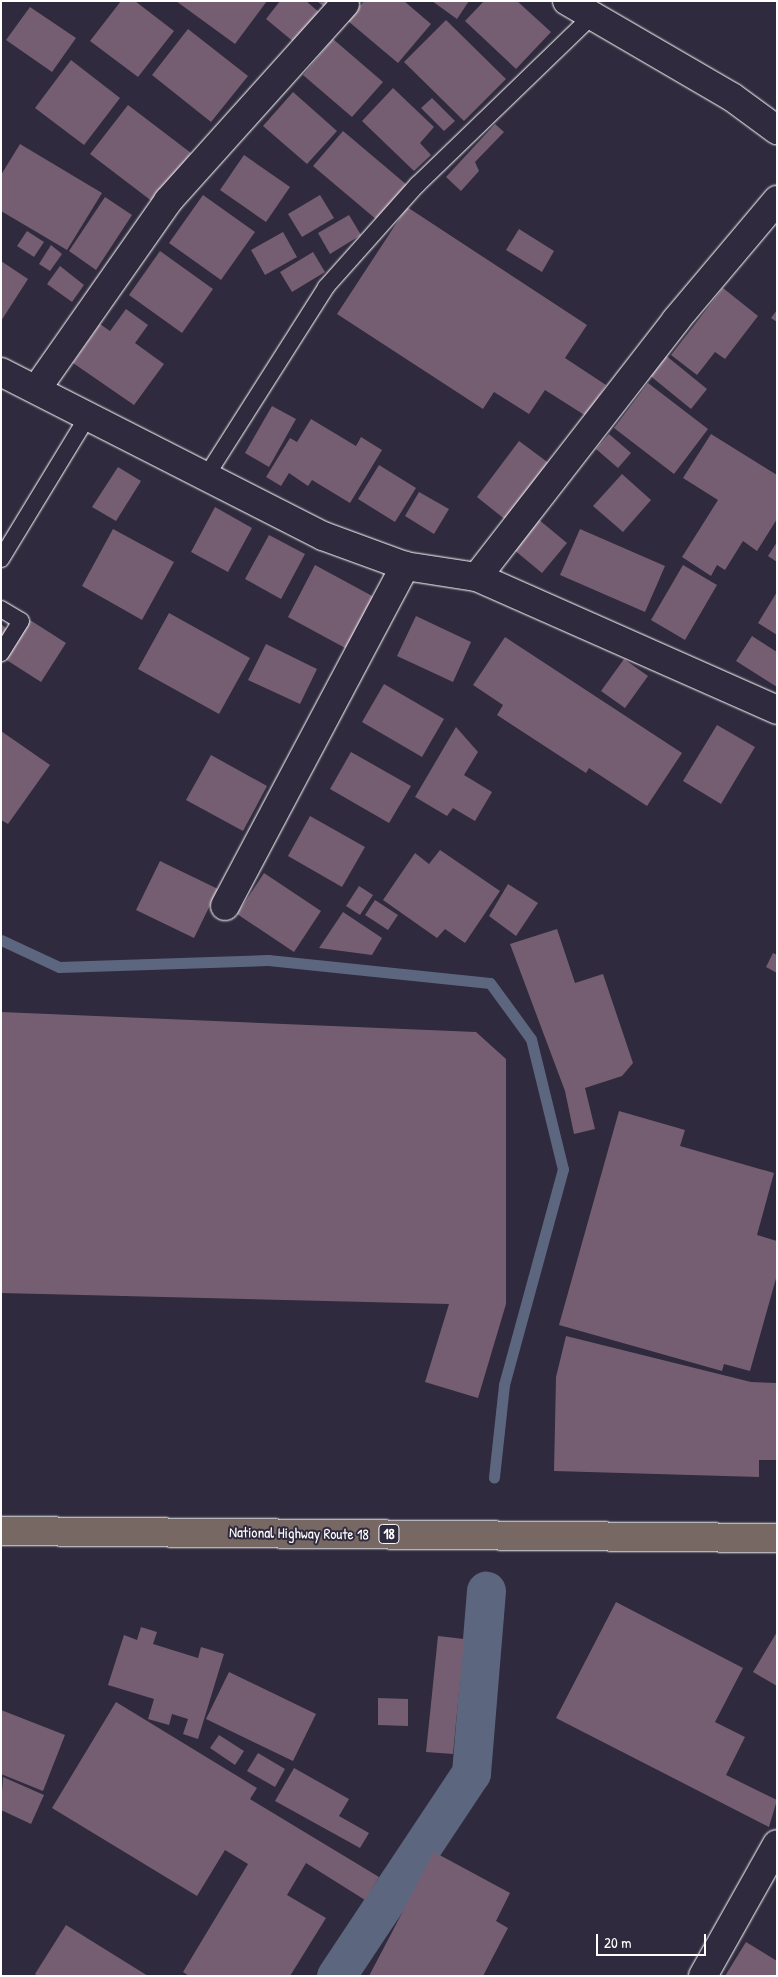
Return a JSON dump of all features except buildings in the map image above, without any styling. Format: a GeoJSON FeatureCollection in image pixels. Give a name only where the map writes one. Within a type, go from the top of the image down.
{"type":"FeatureCollection","features":[{"type":"Feature","properties":{"kind":"highway","name":"National Highway Route 18"},"geometry":{"type":"LineString","coordinates":[[1,1530],[777,1538]]}},
{"type":"Feature","properties":{"kind":"street"},"geometry":{"type":"LineString","coordinates":[[567,1],[590,18],[732,97],[777,130]]}},
{"type":"Feature","properties":{"kind":"street"},"geometry":{"type":"LineString","coordinates":[[38,387],[168,201],[345,4]]}},
{"type":"Feature","properties":{"kind":"street"},"geometry":{"type":"LineString","coordinates":[[477,577],[676,320],[777,200]]}},
{"type":"Feature","properties":{"kind":"street"},"geometry":{"type":"LineString","coordinates":[[1,372],[38,387],[205,478],[322,536],[405,566],[477,577],[777,710]]}},
{"type":"Feature","properties":{"kind":"street"},"geometry":{"type":"LineString","coordinates":[[225,906],[405,566]]}},
{"type":"Feature","properties":{"kind":"street"},"geometry":{"type":"LineString","coordinates":[[704,1976],[777,1844]]}},
{"type":"Feature","properties":{"kind":"lane"},"geometry":{"type":"LineString","coordinates":[[205,478],[326,288],[418,185],[590,18]]}},
{"type":"Feature","properties":{"kind":"lane"},"geometry":{"type":"LineString","coordinates":[[1,559],[89,414]]}},
{"type":"Feature","properties":{"kind":"lane"},"geometry":{"type":"LineString","coordinates":[[1,609],[21,621],[1,653]]}},
{"type":"Feature","properties":{"kind":"waterway"},"geometry":{"type":"LineString","coordinates":[[1,940],[59,967],[268,960],[490,983],[531,1039],[563,1169],[504,1385],[494,1477]]}},
{"type":"Feature","properties":{"kind":"waterway"},"geometry":{"type":"LineString","coordinates":[[336,1976],[471,1773],[486,1591]]}}]}
